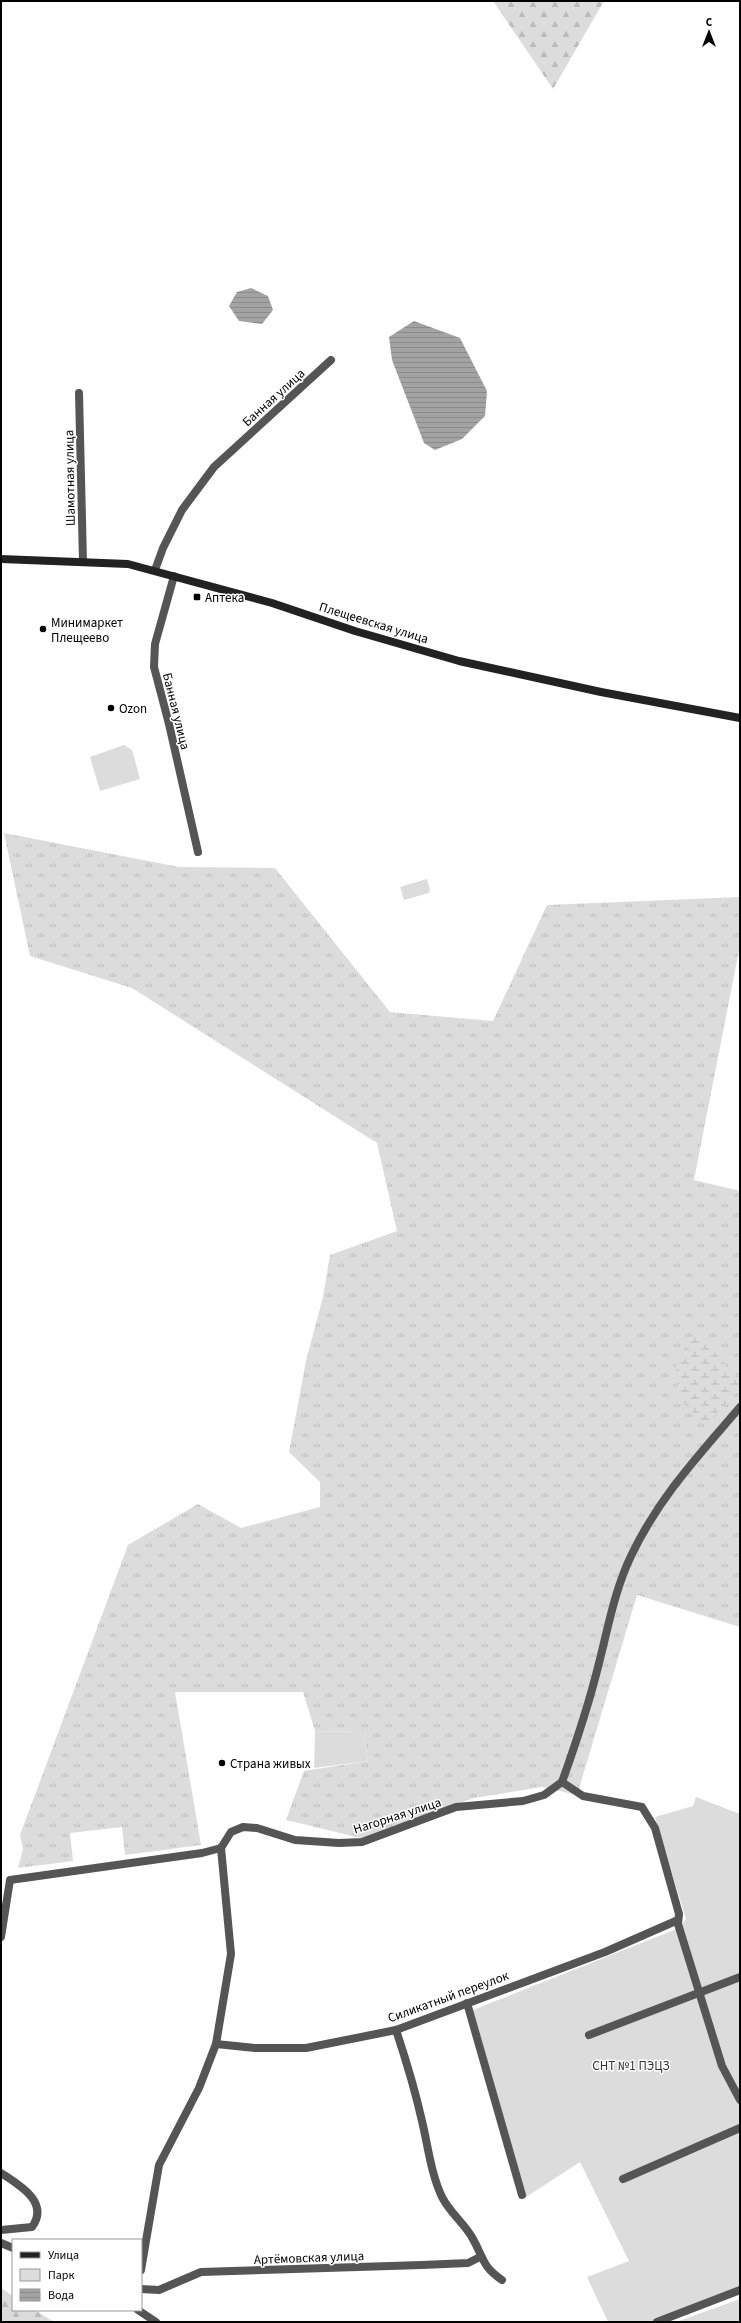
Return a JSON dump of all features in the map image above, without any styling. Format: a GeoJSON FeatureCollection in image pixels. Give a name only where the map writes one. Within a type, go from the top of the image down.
{"type":"FeatureCollection","features":[{"type":"Feature","properties":{"kind":"street","name":"Банная улица"},"geometry":{"type":"LineString","coordinates":[[155,570],[163,548],[182,510],[214,467],[331,360]]}},
{"type":"Feature","properties":{"kind":"street","name":"Шамотная улица"},"geometry":{"type":"LineString","coordinates":[[79,393],[83,562]]}},
{"type":"Feature","properties":{"kind":"street","name":"Плещеевская улица"},"geometry":{"type":"LineString","coordinates":[[1,559],[128,564],[155,570],[459,661],[601,692],[740,718]]}},
{"type":"Feature","properties":{"kind":"street","name":"Банная улица"},"geometry":{"type":"LineString","coordinates":[[174,576],[155,644],[154,667],[169,724],[198,852]]}},
{"type":"Feature","properties":{"kind":"street"},"geometry":{"type":"LineString","coordinates":[[740,1407],[686,1469],[660,1506],[630,1557],[613,1610],[590,1698],[562,1782],[583,1796],[642,1807],[655,1828],[679,1914],[678,1920],[722,2066],[740,2100]]}},
{"type":"Feature","properties":{"kind":"street","name":"Нагорная улица"},"geometry":{"type":"LineString","coordinates":[[221,1848],[231,1832],[243,1827],[257,1828],[295,1840],[339,1843],[362,1842],[456,1807],[523,1801],[544,1795],[562,1782]]}},
{"type":"Feature","properties":{"kind":"street"},"geometry":{"type":"LineString","coordinates":[[1,1937],[10,1880],[202,1853],[221,1848],[231,1954],[216,2044],[200,2088],[159,2165],[142,2264]]}},
{"type":"Feature","properties":{"kind":"street","name":"Силикатный переулок"},"geometry":{"type":"LineString","coordinates":[[216,2044],[255,2048],[306,2048],[396,2030],[605,1952],[678,1920]]}},
{"type":"Feature","properties":{"kind":"street"},"geometry":{"type":"LineString","coordinates":[[589,2035],[740,1977]]}},
{"type":"Feature","properties":{"kind":"street"},"geometry":{"type":"LineString","coordinates":[[467,2003],[522,2195]]}},
{"type":"Feature","properties":{"kind":"street"},"geometry":{"type":"LineString","coordinates":[[396,2030],[409,2071],[431,2162],[442,2197],[451,2212],[473,2238],[480,2257],[491,2272],[502,2280]]}},
{"type":"Feature","properties":{"kind":"street"},"geometry":{"type":"LineString","coordinates":[[623,2179],[740,2128]]}},
{"type":"Feature","properties":{"kind":"street"},"geometry":{"type":"LineString","coordinates":[[1,2173],[32,2196],[38,2208],[36,2221],[32,2227],[1,2230]]}},
{"type":"Feature","properties":{"kind":"street"},"geometry":{"type":"LineString","coordinates":[[1,2243],[12,2248]]}},
{"type":"Feature","properties":{"kind":"street","name":"Артёмовская улица"},"geometry":{"type":"LineString","coordinates":[[142,2289],[159,2290],[202,2272],[468,2263],[480,2257]]}},
{"type":"Feature","properties":{"kind":"street"},"geometry":{"type":"LineString","coordinates":[[657,2322],[740,2290]]}},
{"type":"Feature","properties":{"kind":"street"},"geometry":{"type":"LineString","coordinates":[[140,2311],[156,2322]]}},
{"type":"Feature","properties":{"kind":"green space"},"geometry":{"type":"Polygon","coordinates":[[[493,1],[604,1],[553,89],[493,1]]]}},
{"type":"Feature","properties":{"kind":"green space"},"geometry":{"type":"Polygon","coordinates":[[[124,745],[132,750],[140,779],[100,791],[90,757],[124,745]]]}},
{"type":"Feature","properties":{"kind":"green space"},"geometry":{"type":"Polygon","coordinates":[[[4,833],[179,867],[275,868],[390,1012],[493,1021],[547,905],[740,897],[740,945],[694,1180],[740,1191],[740,1627],[637,1595],[577,1795],[542,1787],[474,1798],[361,1838],[286,1820],[304,1771],[368,1761],[364,1732],[315,1731],[303,1692],[175,1692],[201,1845],[125,1855],[122,1827],[70,1833],[73,1861],[18,1868],[23,1849],[20,1835],[128,1545],[198,1504],[241,1528],[320,1507],[320,1482],[289,1452],[306,1361],[323,1297],[330,1255],[397,1231],[377,1143],[132,988],[30,956],[4,833]]]}},
{"type":"Feature","properties":{"kind":"green space"},"geometry":{"type":"Polygon","coordinates":[[[427,879],[430,890],[429,893],[404,900],[400,887],[427,879]]]}},
{"type":"Feature","properties":{"kind":"green space"},"geometry":{"type":"Polygon","coordinates":[[[696,1332],[740,1381],[740,1386],[706,1426],[678,1397],[676,1362],[696,1332]]]}},
{"type":"Feature","properties":{"kind":"green space"},"geometry":{"type":"Polygon","coordinates":[[[315,1731],[364,1732],[368,1761],[314,1768],[315,1731]]]}},
{"type":"Feature","properties":{"kind":"green space","name":"СНТ №1 ПЭЦЗ"},"geometry":{"type":"Polygon","coordinates":[[[696,1797],[740,1814],[740,2286],[652,2322],[608,2322],[587,2277],[629,2261],[580,2162],[526,2197],[473,2010],[679,1928],[686,1919],[655,1817],[693,1806],[696,1797]]]}},
{"type":"Feature","properties":{"kind":"green space"},"geometry":{"type":"Polygon","coordinates":[[[1,2288],[12,2295],[12,2311],[37,2311],[54,2322],[1,2322],[1,2288]]]}},
{"type":"Feature","properties":{"kind":"green space"},"geometry":{"type":"Polygon","coordinates":[[[740,2299],[740,2322],[676,2322],[740,2299]]]}},
{"type":"Feature","properties":{"kind":"water"},"geometry":{"type":"Polygon","coordinates":[[[251,288],[268,296],[273,310],[262,324],[239,321],[229,306],[237,292],[251,288]]]}},
{"type":"Feature","properties":{"kind":"water"},"geometry":{"type":"Polygon","coordinates":[[[414,321],[460,338],[487,391],[485,416],[462,439],[435,450],[424,443],[392,360],[389,337],[414,321]]]}},
{"type":"Feature","properties":{"kind":"place","name":"Аптека"},"geometry":{"type":"Point","coordinates":[197,597]}},
{"type":"Feature","properties":{"kind":"place","name":"Минимаркет Плещеево"},"geometry":{"type":"Point","coordinates":[43,629]}},
{"type":"Feature","properties":{"kind":"place","name":"Ozon"},"geometry":{"type":"Point","coordinates":[111,708]}},
{"type":"Feature","properties":{"kind":"place","name":"Страна живых"},"geometry":{"type":"Point","coordinates":[222,1763]}}]}
